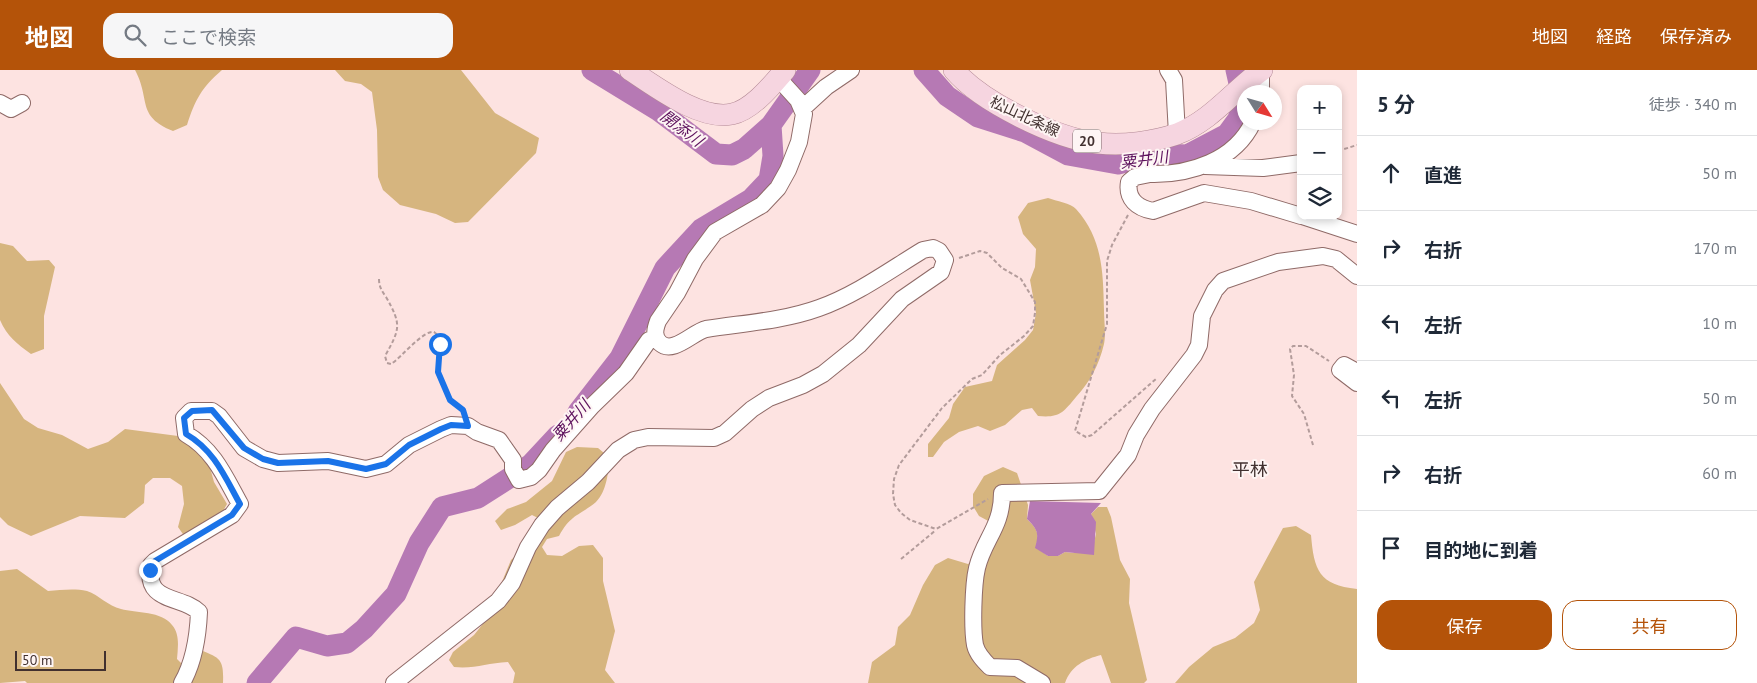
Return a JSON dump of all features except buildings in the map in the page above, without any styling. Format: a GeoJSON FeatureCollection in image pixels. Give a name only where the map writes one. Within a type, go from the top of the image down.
{"type":"FeatureCollection","features":[{"type":"Feature","properties":{"kind":"main road"},"geometry":{"type":"LineString","coordinates":[[630,70],[688,105],[712,114],[732,114],[749,105],[783,78]]}},
{"type":"Feature","properties":{"kind":"main road","name":"松山北条線"},"geometry":{"type":"LineString","coordinates":[[954,70],[992,103],[1078,140],[1143,147],[1177,134],[1205,119],[1227,100],[1259,78]]}},
{"type":"Feature","properties":{"kind":"street"},"geometry":{"type":"LineString","coordinates":[[800,104],[851,70]]}},
{"type":"Feature","properties":{"kind":"street"},"geometry":{"type":"LineString","coordinates":[[1168,70],[1174,80],[1177,134]]}},
{"type":"Feature","properties":{"kind":"street"},"geometry":{"type":"LineString","coordinates":[[656,337],[658,320],[682,284],[695,259],[715,232],[762,205],[778,188],[799,142],[804,114],[800,104],[783,78]]}},
{"type":"Feature","properties":{"kind":"street"},"geometry":{"type":"LineString","coordinates":[[0,103],[11,109],[22,103]]}},
{"type":"Feature","properties":{"kind":"street"},"geometry":{"type":"LineString","coordinates":[[1205,166],[1239,142],[1247,130]]}},
{"type":"Feature","properties":{"kind":"street"},"geometry":{"type":"LineString","coordinates":[[1143,147],[1149,172]]}},
{"type":"Feature","properties":{"kind":"street"},"geometry":{"type":"LineString","coordinates":[[1297,164],[1263,168],[1205,166],[1170,175],[1149,172],[1135,177],[1129,182],[1128,190],[1135,204],[1153,211],[1204,193],[1251,201],[1297,215]]}},
{"type":"Feature","properties":{"kind":"street"},"geometry":{"type":"LineString","coordinates":[[1313,220],[1357,234]]}},
{"type":"Feature","properties":{"kind":"street"},"geometry":{"type":"LineString","coordinates":[[394,683],[498,601],[512,583],[528,546],[542,524],[618,450],[634,440],[648,438],[704,440],[725,433],[752,409],[769,398],[803,386],[843,359],[859,345],[902,299],[941,272],[944,260],[939,251],[933,248],[923,250],[843,298],[819,308],[773,320],[696,331],[676,346],[666,347],[656,337]]}},
{"type":"Feature","properties":{"kind":"street"},"geometry":{"type":"LineString","coordinates":[[1042,683],[1016,668],[990,667],[980,656],[975,646],[977,568],[1000,518],[1002,492],[1100,491],[1128,455],[1136,435],[1152,409],[1194,355],[1199,345],[1202,316],[1215,290],[1223,281],[1278,262],[1323,256],[1336,259],[1357,276]]}},
{"type":"Feature","properties":{"kind":"street"},"geometry":{"type":"LineString","coordinates":[[182,683],[187,674],[197,639],[199,612],[193,606],[165,598],[159,593],[152,582],[151,565],[232,515],[240,504],[217,461],[204,446],[186,434],[184,418],[192,411],[212,410],[244,448],[263,459],[278,463],[328,461],[366,469],[386,464],[409,445],[441,429],[451,425],[468,426],[477,432],[499,440],[513,460],[515,473],[519,480],[531,477],[539,470],[553,450],[592,406],[626,373],[649,340],[656,337]]}},
{"type":"Feature","properties":{"kind":"street"},"geometry":{"type":"LineString","coordinates":[[1357,372],[1346,365],[1341,367],[1342,372],[1357,383]]}},
{"type":"Feature","properties":{"kind":"path"},"geometry":{"type":"LineString","coordinates":[[1342,149],[1357,145]]}},
{"type":"Feature","properties":{"kind":"path"},"geometry":{"type":"LineString","coordinates":[[1135,204],[1122,224],[1107,261],[1107,324],[1075,431],[1080,436],[1092,435],[1134,400],[1149,383],[1159,377]]}},
{"type":"Feature","properties":{"kind":"path"},"geometry":{"type":"LineString","coordinates":[[936,529],[910,520],[895,505],[893,494],[894,479],[899,465],[942,408],[972,379],[982,375],[1000,355],[1024,336],[1033,326],[1035,313],[1035,302],[1021,279],[1002,268],[987,253],[980,251],[944,260]]}},
{"type":"Feature","properties":{"kind":"path"},"geometry":{"type":"LineString","coordinates":[[379,279],[379,286],[392,309],[398,325],[398,331],[385,359],[391,364],[401,358],[424,334],[434,332],[439,336],[438,372],[450,400],[463,410],[468,426]]}},
{"type":"Feature","properties":{"kind":"path"},"geometry":{"type":"LineString","coordinates":[[1313,445],[1304,414],[1292,396],[1294,375],[1290,349],[1293,346],[1306,346],[1328,361],[1341,367]]}},
{"type":"Feature","properties":{"kind":"path"},"geometry":{"type":"LineString","coordinates":[[901,559],[936,529],[1002,492]]}},
{"type":"Feature","properties":{"kind":"shaded area"},"geometry":{"type":"Polygon","coordinates":[[[135,70],[222,70],[200,94],[187,125],[173,131],[161,125],[149,113],[135,70]]]}},
{"type":"Feature","properties":{"kind":"shaded area"},"geometry":{"type":"Polygon","coordinates":[[[335,70],[461,70],[495,113],[539,138],[536,153],[468,222],[455,223],[436,214],[400,205],[383,190],[378,177],[377,130],[372,92],[361,84],[345,81],[335,70]]]}},
{"type":"Feature","properties":{"kind":"shaded area"},"geometry":{"type":"Polygon","coordinates":[[[1048,198],[1076,209],[1092,232],[1100,257],[1105,331],[1104,344],[1097,366],[1081,391],[1068,407],[1060,413],[1051,416],[1038,416],[1032,408],[1022,410],[1005,425],[990,431],[978,426],[959,432],[944,442],[933,457],[928,457],[928,444],[949,418],[953,404],[965,387],[992,381],[997,365],[1025,340],[1033,330],[1036,313],[1030,280],[1035,267],[1036,249],[1023,234],[1018,217],[1028,203],[1048,198]]]}},
{"type":"Feature","properties":{"kind":"shaded area"},"geometry":{"type":"Polygon","coordinates":[[[0,243],[13,246],[27,261],[49,260],[55,267],[44,316],[44,349],[31,354],[13,339],[0,320],[0,243]]]}},
{"type":"Feature","properties":{"kind":"shaded area"},"geometry":{"type":"Polygon","coordinates":[[[0,383],[24,419],[38,428],[62,435],[88,449],[108,442],[125,429],[178,436],[198,444],[209,464],[214,482],[227,504],[222,513],[185,537],[178,527],[184,504],[182,486],[170,478],[153,478],[145,485],[144,503],[125,518],[80,516],[31,536],[8,525],[0,517],[0,383]]]}},
{"type":"Feature","properties":{"kind":"shaded area"},"geometry":{"type":"Polygon","coordinates":[[[577,447],[598,448],[610,458],[605,487],[596,502],[571,519],[559,536],[547,539],[542,547],[547,555],[562,556],[579,546],[593,545],[603,558],[603,581],[615,631],[605,670],[615,683],[513,683],[515,673],[508,662],[454,667],[449,660],[453,652],[474,635],[486,620],[511,560],[522,550],[542,520],[532,515],[515,525],[501,530],[495,521],[507,509],[526,502],[552,481],[566,452],[577,447]]]}},
{"type":"Feature","properties":{"kind":"shaded area"},"geometry":{"type":"Polygon","coordinates":[[[1003,467],[1017,473],[1028,505],[1027,519],[1037,532],[1036,547],[1048,556],[1058,556],[1065,552],[1074,553],[1093,546],[1096,534],[1091,514],[1098,507],[1107,507],[1111,517],[1120,560],[1130,579],[1129,603],[1147,680],[1144,683],[1111,683],[1101,655],[1079,664],[1071,672],[1065,683],[868,683],[872,662],[895,645],[898,627],[910,615],[923,585],[935,565],[948,558],[968,564],[987,552],[992,523],[979,516],[973,506],[973,494],[984,476],[1003,467]]]}},
{"type":"Feature","properties":{"kind":"shaded area"},"geometry":{"type":"Polygon","coordinates":[[[1030,501],[1101,503],[1091,514],[1096,522],[1094,555],[1065,552],[1058,556],[1048,556],[1035,548],[1037,532],[1027,519],[1030,501]]]}},
{"type":"Feature","properties":{"kind":"shaded area"},"geometry":{"type":"Polygon","coordinates":[[[1296,526],[1311,535],[1314,558],[1321,574],[1334,584],[1357,589],[1357,683],[1175,683],[1189,667],[1213,647],[1235,638],[1254,623],[1260,610],[1254,582],[1283,528],[1296,526]]]}},
{"type":"Feature","properties":{"kind":"shaded area"},"geometry":{"type":"Polygon","coordinates":[[[17,569],[48,591],[72,589],[87,591],[116,608],[148,613],[168,620],[176,632],[178,641],[177,659],[181,663],[190,658],[198,649],[216,657],[223,668],[223,683],[27,683],[25,681],[0,683],[0,571],[17,569]]]}},
{"type":"Feature","properties":{"kind":"waterway","name":"開添川"},"geometry":{"type":"LineString","coordinates":[[592,70],[659,111],[716,154],[732,155],[744,149],[771,125]]}},
{"type":"Feature","properties":{"kind":"waterway","name":"粟井川"},"geometry":{"type":"LineString","coordinates":[[578,412],[620,358],[665,268],[701,229],[751,199],[769,180],[773,156],[771,125],[810,70]]}},
{"type":"Feature","properties":{"kind":"waterway","name":"粟井川"},"geometry":{"type":"LineString","coordinates":[[924,70],[947,96],[978,117],[1025,132],[1068,155],[1118,164],[1158,154],[1187,155],[1227,134],[1238,119],[1243,101],[1236,70]]}},
{"type":"Feature","properties":{"kind":"waterway","name":"粟井川"},"geometry":{"type":"LineString","coordinates":[[257,683],[296,637],[327,646],[347,643],[364,629],[396,594],[419,543],[442,507],[478,498],[531,464],[558,435]]}},
{"type":"Feature","properties":{"kind":"district","name":"平林"},"geometry":{"type":"Point","coordinates":[1250,469]}},
{"type":"Feature","properties":{"kind":"route"},"geometry":{"type":"LineString","coordinates":[[150,570],[151,565],[155,561],[232,515],[240,504],[217,461],[204,446],[186,434],[183,426],[184,418],[192,411],[212,410],[244,448],[263,459],[278,463],[328,461],[366,469],[376,468],[386,464],[409,445],[441,429],[459,424],[468,426],[463,410],[450,400],[438,372],[440,344]]}}]}
